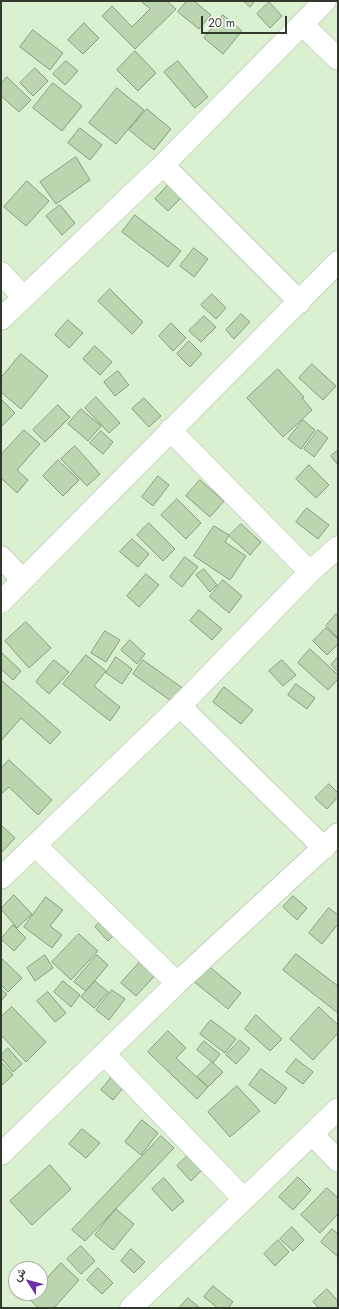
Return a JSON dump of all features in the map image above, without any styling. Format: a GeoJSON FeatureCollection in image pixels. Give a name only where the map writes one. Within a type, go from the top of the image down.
{"type":"FeatureCollection","features":[{"type":"Feature","properties":{"kind":"street"},"geometry":{"type":"LineString","coordinates":[[1,319],[163,165],[325,1]]}},
{"type":"Feature","properties":{"kind":"street"},"geometry":{"type":"LineString","coordinates":[[302,24],[338,59]]}},
{"type":"Feature","properties":{"kind":"street"},"geometry":{"type":"LineString","coordinates":[[163,165],[300,302]]}},
{"type":"Feature","properties":{"kind":"street"},"geometry":{"type":"LineString","coordinates":[[1,602],[338,262]]}},
{"type":"Feature","properties":{"kind":"street"},"geometry":{"type":"LineString","coordinates":[[1,273],[23,297]]}},
{"type":"Feature","properties":{"kind":"street"},"geometry":{"type":"LineString","coordinates":[[170,430],[310,572]]}},
{"type":"Feature","properties":{"kind":"street"},"geometry":{"type":"LineString","coordinates":[[1,878],[180,706],[310,572],[338,547]]}},
{"type":"Feature","properties":{"kind":"street"},"geometry":{"type":"LineString","coordinates":[[1,557],[23,580]]}},
{"type":"Feature","properties":{"kind":"street"},"geometry":{"type":"LineString","coordinates":[[1,1154],[177,983],[331,841],[180,706]]}},
{"type":"Feature","properties":{"kind":"street"},"geometry":{"type":"LineString","coordinates":[[35,845],[177,983]]}},
{"type":"Feature","properties":{"kind":"street"},"geometry":{"type":"LineString","coordinates":[[104,1054],[244,1199]]}},
{"type":"Feature","properties":{"kind":"street"},"geometry":{"type":"LineString","coordinates":[[131,1308],[338,1110]]}},
{"type":"Feature","properties":{"kind":"street"},"geometry":{"type":"LineString","coordinates":[[313,1135],[338,1161]]}},
{"type":"Feature","properties":{"kind":"building"},"geometry":{"type":"Polygon","coordinates":[[[141,1],[167,1],[176,9],[135,49],[102,16],[112,6],[132,27],[150,9],[141,1]]]}},
{"type":"Feature","properties":{"kind":"building"},"geometry":{"type":"Polygon","coordinates":[[[187,1],[194,1],[211,15],[199,29],[178,12],[187,1]]]}},
{"type":"Feature","properties":{"kind":"building"},"geometry":{"type":"Polygon","coordinates":[[[244,1],[255,1],[250,7],[244,1]]]}},
{"type":"Feature","properties":{"kind":"building"},"geometry":{"type":"Polygon","coordinates":[[[269,2],[282,16],[270,28],[257,14],[269,2]]]}},
{"type":"Feature","properties":{"kind":"building"},"geometry":{"type":"Polygon","coordinates":[[[223,15],[242,31],[223,54],[204,38],[223,15]]]}},
{"type":"Feature","properties":{"kind":"building"},"geometry":{"type":"Polygon","coordinates":[[[84,23],[99,38],[83,54],[68,40],[84,23]]]}},
{"type":"Feature","properties":{"kind":"building"},"geometry":{"type":"Polygon","coordinates":[[[33,30],[63,53],[50,70],[20,47],[33,30]]]}},
{"type":"Feature","properties":{"kind":"building"},"geometry":{"type":"Polygon","coordinates":[[[135,51],[156,73],[138,91],[117,70],[135,51]]]}},
{"type":"Feature","properties":{"kind":"building"},"geometry":{"type":"Polygon","coordinates":[[[66,61],[78,71],[65,85],[53,74],[66,61]]]}},
{"type":"Feature","properties":{"kind":"building"},"geometry":{"type":"Polygon","coordinates":[[[178,61],[208,97],[195,108],[164,72],[178,61]]]}},
{"type":"Feature","properties":{"kind":"building"},"geometry":{"type":"Polygon","coordinates":[[[35,68],[48,81],[33,96],[20,83],[35,68]]]}},
{"type":"Feature","properties":{"kind":"building"},"geometry":{"type":"Polygon","coordinates":[[[7,77],[31,100],[19,112],[1,96],[1,84],[7,77]]]}},
{"type":"Feature","properties":{"kind":"building"},"geometry":{"type":"Polygon","coordinates":[[[53,83],[82,106],[62,131],[33,108],[53,83]]]}},
{"type":"Feature","properties":{"kind":"building"},"geometry":{"type":"Polygon","coordinates":[[[117,88],[144,110],[116,144],[89,123],[117,88]]]}},
{"type":"Feature","properties":{"kind":"building"},"geometry":{"type":"Polygon","coordinates":[[[147,109],[171,129],[154,150],[129,130],[147,109]]]}},
{"type":"Feature","properties":{"kind":"building"},"geometry":{"type":"Polygon","coordinates":[[[80,128],[102,145],[90,160],[68,143],[80,128]]]}},
{"type":"Feature","properties":{"kind":"building"},"geometry":{"type":"Polygon","coordinates":[[[76,157],[90,180],[56,204],[40,182],[76,157]]]}},
{"type":"Feature","properties":{"kind":"building"},"geometry":{"type":"Polygon","coordinates":[[[27,181],[49,201],[26,226],[4,207],[27,181]]]}},
{"type":"Feature","properties":{"kind":"building"},"geometry":{"type":"Polygon","coordinates":[[[170,183],[183,196],[168,211],[155,199],[170,183]]]}},
{"type":"Feature","properties":{"kind":"building"},"geometry":{"type":"Polygon","coordinates":[[[60,205],[75,223],[62,235],[46,216],[60,205]]]}},
{"type":"Feature","properties":{"kind":"building"},"geometry":{"type":"Polygon","coordinates":[[[135,215],[181,251],[168,267],[122,232],[135,215]]]}},
{"type":"Feature","properties":{"kind":"building"},"geometry":{"type":"Polygon","coordinates":[[[194,248],[208,259],[194,277],[180,266],[194,248]]]}},
{"type":"Feature","properties":{"kind":"building"},"geometry":{"type":"Polygon","coordinates":[[[110,289],[143,322],[132,334],[98,301],[110,289]]]}},
{"type":"Feature","properties":{"kind":"building"},"geometry":{"type":"Polygon","coordinates":[[[212,294],[226,308],[216,319],[201,305],[212,294]]]}},
{"type":"Feature","properties":{"kind":"building"},"geometry":{"type":"Polygon","coordinates":[[[241,314],[250,322],[234,339],[226,330],[241,314]]]}},
{"type":"Feature","properties":{"kind":"building"},"geometry":{"type":"Polygon","coordinates":[[[204,316],[216,327],[201,342],[189,331],[204,316]]]}},
{"type":"Feature","properties":{"kind":"building"},"geometry":{"type":"Polygon","coordinates":[[[68,320],[83,333],[69,348],[55,335],[68,320]]]}},
{"type":"Feature","properties":{"kind":"building"},"geometry":{"type":"Polygon","coordinates":[[[171,323],[186,338],[173,351],[159,336],[171,323]]]}},
{"type":"Feature","properties":{"kind":"building"},"geometry":{"type":"Polygon","coordinates":[[[189,341],[202,354],[190,367],[177,354],[189,341]]]}},
{"type":"Feature","properties":{"kind":"building"},"geometry":{"type":"Polygon","coordinates":[[[95,346],[112,362],[100,375],[83,359],[95,346]]]}},
{"type":"Feature","properties":{"kind":"building"},"geometry":{"type":"Polygon","coordinates":[[[21,354],[48,376],[21,409],[1,392],[1,378],[21,354]]]}},
{"type":"Feature","properties":{"kind":"building"},"geometry":{"type":"Polygon","coordinates":[[[312,364],[336,386],[323,400],[299,378],[312,364]]]}},
{"type":"Feature","properties":{"kind":"building"},"geometry":{"type":"Polygon","coordinates":[[[278,369],[304,397],[302,398],[312,410],[283,437],[247,398],[278,369]]]}},
{"type":"Feature","properties":{"kind":"building"},"geometry":{"type":"Polygon","coordinates":[[[118,371],[129,385],[115,396],[104,382],[118,371]]]}},
{"type":"Feature","properties":{"kind":"building"},"geometry":{"type":"Polygon","coordinates":[[[96,397],[120,423],[109,433],[85,408],[96,397]]]}},
{"type":"Feature","properties":{"kind":"building"},"geometry":{"type":"Polygon","coordinates":[[[144,398],[161,416],[149,427],[132,409],[144,398]]]}},
{"type":"Feature","properties":{"kind":"building"},"geometry":{"type":"Polygon","coordinates":[[[1,399],[15,413],[1,427],[1,399]]]}},
{"type":"Feature","properties":{"kind":"building"},"geometry":{"type":"Polygon","coordinates":[[[58,405],[70,417],[45,442],[33,430],[58,405]]]}},
{"type":"Feature","properties":{"kind":"building"},"geometry":{"type":"Polygon","coordinates":[[[81,409],[101,426],[88,441],[68,424],[81,409]]]}},
{"type":"Feature","properties":{"kind":"building"},"geometry":{"type":"Polygon","coordinates":[[[303,420],[315,430],[301,449],[288,439],[303,420]]]}},
{"type":"Feature","properties":{"kind":"building"},"geometry":{"type":"Polygon","coordinates":[[[24,430],[40,444],[17,470],[28,480],[17,493],[1,478],[1,455],[24,430]]]}},
{"type":"Feature","properties":{"kind":"building"},"geometry":{"type":"Polygon","coordinates":[[[318,430],[328,438],[314,457],[304,449],[318,430]]]}},
{"type":"Feature","properties":{"kind":"building"},"geometry":{"type":"Polygon","coordinates":[[[101,431],[113,442],[103,454],[90,443],[101,431]]]}},
{"type":"Feature","properties":{"kind":"building"},"geometry":{"type":"Polygon","coordinates":[[[75,446],[100,474],[87,486],[61,459],[75,446]]]}},
{"type":"Feature","properties":{"kind":"building"},"geometry":{"type":"Polygon","coordinates":[[[338,450],[338,465],[331,456],[338,450]]]}},
{"type":"Feature","properties":{"kind":"building"},"geometry":{"type":"Polygon","coordinates":[[[58,460],[79,480],[63,496],[43,476],[58,460]]]}},
{"type":"Feature","properties":{"kind":"building"},"geometry":{"type":"Polygon","coordinates":[[[309,465],[329,485],[316,498],[296,479],[309,465]]]}},
{"type":"Feature","properties":{"kind":"building"},"geometry":{"type":"Polygon","coordinates":[[[158,476],[169,485],[153,506],[142,497],[158,476]]]}},
{"type":"Feature","properties":{"kind":"building"},"geometry":{"type":"Polygon","coordinates":[[[200,480],[224,501],[210,517],[186,496],[200,480]]]}},
{"type":"Feature","properties":{"kind":"building"},"geometry":{"type":"Polygon","coordinates":[[[177,499],[201,523],[186,539],[161,515],[177,499]]]}},
{"type":"Feature","properties":{"kind":"building"},"geometry":{"type":"Polygon","coordinates":[[[307,508],[329,525],[318,539],[296,522],[307,508]]]}},
{"type":"Feature","properties":{"kind":"building"},"geometry":{"type":"Polygon","coordinates":[[[149,523],[175,549],[163,561],[137,535],[149,523]]]}},
{"type":"Feature","properties":{"kind":"building"},"geometry":{"type":"Polygon","coordinates":[[[241,524],[261,542],[250,555],[229,536],[241,524]]]}},
{"type":"Feature","properties":{"kind":"building"},"geometry":{"type":"Polygon","coordinates":[[[214,526],[229,535],[225,542],[246,556],[230,580],[194,556],[214,526]]]}},
{"type":"Feature","properties":{"kind":"building"},"geometry":{"type":"Polygon","coordinates":[[[132,539],[149,554],[138,567],[120,552],[132,539]]]}},
{"type":"Feature","properties":{"kind":"building"},"geometry":{"type":"Polygon","coordinates":[[[185,557],[198,567],[182,587],[170,577],[185,557]]]}},
{"type":"Feature","properties":{"kind":"building"},"geometry":{"type":"Polygon","coordinates":[[[204,569],[217,585],[210,592],[196,575],[204,569]]]}},
{"type":"Feature","properties":{"kind":"building"},"geometry":{"type":"Polygon","coordinates":[[[146,574],[159,585],[139,607],[127,596],[146,574]]]}},
{"type":"Feature","properties":{"kind":"building"},"geometry":{"type":"Polygon","coordinates":[[[223,580],[242,596],[229,613],[210,597],[223,580]]]}},
{"type":"Feature","properties":{"kind":"building"},"geometry":{"type":"Polygon","coordinates":[[[199,610],[222,629],[212,640],[190,621],[199,610]]]}},
{"type":"Feature","properties":{"kind":"building"},"geometry":{"type":"Polygon","coordinates":[[[336,614],[338,616],[338,638],[326,626],[336,614]]]}},
{"type":"Feature","properties":{"kind":"building"},"geometry":{"type":"Polygon","coordinates":[[[26,622],[51,648],[29,668],[5,641],[26,622]]]}},
{"type":"Feature","properties":{"kind":"building"},"geometry":{"type":"Polygon","coordinates":[[[326,628],[338,639],[338,644],[327,655],[313,641],[326,628]]]}},
{"type":"Feature","properties":{"kind":"building"},"geometry":{"type":"Polygon","coordinates":[[[105,631],[120,640],[106,662],[91,653],[105,631]]]}},
{"type":"Feature","properties":{"kind":"building"},"geometry":{"type":"Polygon","coordinates":[[[130,640],[145,654],[137,664],[121,650],[130,640]]]}},
{"type":"Feature","properties":{"kind":"building"},"geometry":{"type":"Polygon","coordinates":[[[310,649],[338,675],[338,679],[328,690],[298,663],[310,649]]]}},
{"type":"Feature","properties":{"kind":"building"},"geometry":{"type":"Polygon","coordinates":[[[1,652],[21,671],[13,680],[1,669],[1,652]]]}},
{"type":"Feature","properties":{"kind":"building"},"geometry":{"type":"Polygon","coordinates":[[[86,655],[106,671],[94,686],[120,707],[110,721],[63,684],[86,655]]]}},
{"type":"Feature","properties":{"kind":"building"},"geometry":{"type":"Polygon","coordinates":[[[116,657],[132,669],[122,684],[106,673],[116,657]]]}},
{"type":"Feature","properties":{"kind":"building"},"geometry":{"type":"Polygon","coordinates":[[[338,657],[338,672],[331,665],[338,657]]]}},
{"type":"Feature","properties":{"kind":"building"},"geometry":{"type":"Polygon","coordinates":[[[54,660],[69,672],[49,694],[36,682],[54,660]]]}},
{"type":"Feature","properties":{"kind":"building"},"geometry":{"type":"Polygon","coordinates":[[[143,660],[184,689],[174,703],[133,674],[143,660]]]}},
{"type":"Feature","properties":{"kind":"building"},"geometry":{"type":"Polygon","coordinates":[[[282,660],[296,675],[283,686],[269,671],[282,660]]]}},
{"type":"Feature","properties":{"kind":"building"},"geometry":{"type":"Polygon","coordinates":[[[1,680],[61,732],[50,744],[21,718],[1,741],[1,680]]]}},
{"type":"Feature","properties":{"kind":"building"},"geometry":{"type":"Polygon","coordinates":[[[296,684],[315,698],[307,709],[288,695],[296,684]]]}},
{"type":"Feature","properties":{"kind":"building"},"geometry":{"type":"Polygon","coordinates":[[[224,687],[253,710],[241,724],[213,702],[224,687]]]}},
{"type":"Feature","properties":{"kind":"building"},"geometry":{"type":"Polygon","coordinates":[[[9,760],[52,800],[38,815],[9,787],[1,794],[1,769],[9,760]]]}},
{"type":"Feature","properties":{"kind":"building"},"geometry":{"type":"Polygon","coordinates":[[[329,784],[338,793],[338,797],[327,809],[315,798],[329,784]]]}},
{"type":"Feature","properties":{"kind":"building"},"geometry":{"type":"Polygon","coordinates":[[[2,826],[15,838],[1,853],[1,827],[2,826]]]}},
{"type":"Feature","properties":{"kind":"building"},"geometry":{"type":"Polygon","coordinates":[[[14,895],[32,914],[17,928],[1,909],[14,895]]]}},
{"type":"Feature","properties":{"kind":"building"},"geometry":{"type":"Polygon","coordinates":[[[293,896],[307,908],[297,920],[283,907],[293,896]]]}},
{"type":"Feature","properties":{"kind":"building"},"geometry":{"type":"Polygon","coordinates":[[[46,897],[63,910],[50,926],[62,935],[52,948],[24,927],[46,897]]]}},
{"type":"Feature","properties":{"kind":"building"},"geometry":{"type":"Polygon","coordinates":[[[329,908],[338,915],[338,924],[322,944],[309,933],[329,908]]]}},
{"type":"Feature","properties":{"kind":"building"},"geometry":{"type":"Polygon","coordinates":[[[110,911],[124,924],[108,941],[95,927],[110,911]]]}},
{"type":"Feature","properties":{"kind":"building"},"geometry":{"type":"Polygon","coordinates":[[[13,925],[26,938],[14,951],[1,939],[13,925]]]}},
{"type":"Feature","properties":{"kind":"building"},"geometry":{"type":"Polygon","coordinates":[[[79,934],[98,951],[71,980],[52,962],[79,934]]]}},
{"type":"Feature","properties":{"kind":"building"},"geometry":{"type":"Polygon","coordinates":[[[148,953],[163,967],[136,996],[121,983],[148,953]]]}},
{"type":"Feature","properties":{"kind":"building"},"geometry":{"type":"Polygon","coordinates":[[[296,954],[338,986],[338,1013],[283,970],[296,954]]]}},
{"type":"Feature","properties":{"kind":"building"},"geometry":{"type":"Polygon","coordinates":[[[45,955],[53,968],[35,981],[27,968],[45,955]]]}},
{"type":"Feature","properties":{"kind":"building"},"geometry":{"type":"Polygon","coordinates":[[[97,955],[108,965],[86,991],[74,982],[97,955]]]}},
{"type":"Feature","properties":{"kind":"building"},"geometry":{"type":"Polygon","coordinates":[[[1,958],[22,978],[8,992],[1,985],[1,958]]]}},
{"type":"Feature","properties":{"kind":"building"},"geometry":{"type":"Polygon","coordinates":[[[205,963],[241,993],[228,1009],[192,980],[205,963]]]}},
{"type":"Feature","properties":{"kind":"building"},"geometry":{"type":"Polygon","coordinates":[[[63,981],[80,995],[71,1007],[54,992],[63,981]]]}},
{"type":"Feature","properties":{"kind":"building"},"geometry":{"type":"Polygon","coordinates":[[[95,981],[108,992],[94,1008],[81,997],[95,981]]]}},
{"type":"Feature","properties":{"kind":"building"},"geometry":{"type":"Polygon","coordinates":[[[1,989],[7,994],[1,1001],[1,989]]]}},
{"type":"Feature","properties":{"kind":"building"},"geometry":{"type":"Polygon","coordinates":[[[112,990],[125,999],[109,1020],[96,1010],[112,990]]]}},
{"type":"Feature","properties":{"kind":"building"},"geometry":{"type":"Polygon","coordinates":[[[48,992],[66,1013],[55,1022],[37,1001],[48,992]]]}},
{"type":"Feature","properties":{"kind":"building"},"geometry":{"type":"Polygon","coordinates":[[[12,1007],[46,1042],[26,1062],[1,1035],[1,1017],[12,1007]]]}},
{"type":"Feature","properties":{"kind":"building"},"geometry":{"type":"Polygon","coordinates":[[[319,1007],[338,1025],[338,1033],[313,1060],[290,1039],[319,1007]]]}},
{"type":"Feature","properties":{"kind":"building"},"geometry":{"type":"Polygon","coordinates":[[[256,1015],[282,1039],[270,1051],[245,1029],[256,1015]]]}},
{"type":"Feature","properties":{"kind":"building"},"geometry":{"type":"Polygon","coordinates":[[[211,1020],[236,1039],[225,1053],[200,1034],[211,1020]]]}},
{"type":"Feature","properties":{"kind":"building"},"geometry":{"type":"Polygon","coordinates":[[[168,1031],[186,1048],[176,1058],[208,1087],[197,1099],[148,1052],[168,1031]]]}},
{"type":"Feature","properties":{"kind":"building"},"geometry":{"type":"Polygon","coordinates":[[[240,1040],[250,1049],[236,1064],[226,1055],[240,1040]]]}},
{"type":"Feature","properties":{"kind":"building"},"geometry":{"type":"Polygon","coordinates":[[[204,1041],[220,1054],[213,1063],[197,1050],[204,1041]]]}},
{"type":"Feature","properties":{"kind":"building"},"geometry":{"type":"Polygon","coordinates":[[[8,1048],[22,1064],[13,1072],[1,1058],[1,1055],[8,1048]]]}},
{"type":"Feature","properties":{"kind":"building"},"geometry":{"type":"Polygon","coordinates":[[[296,1059],[313,1072],[303,1084],[286,1072],[296,1059]]]}},
{"type":"Feature","properties":{"kind":"building"},"geometry":{"type":"Polygon","coordinates":[[[1,1062],[13,1075],[1,1086],[1,1062]]]}},
{"type":"Feature","properties":{"kind":"building"},"geometry":{"type":"Polygon","coordinates":[[[212,1062],[223,1072],[208,1087],[197,1077],[212,1062]]]}},
{"type":"Feature","properties":{"kind":"building"},"geometry":{"type":"Polygon","coordinates":[[[261,1069],[287,1088],[275,1104],[249,1085],[261,1069]]]}},
{"type":"Feature","properties":{"kind":"building"},"geometry":{"type":"Polygon","coordinates":[[[115,1073],[127,1083],[113,1100],[101,1090],[115,1073]]]}},
{"type":"Feature","properties":{"kind":"building"},"geometry":{"type":"Polygon","coordinates":[[[237,1086],[260,1111],[230,1137],[208,1112],[237,1086]]]}},
{"type":"Feature","properties":{"kind":"building"},"geometry":{"type":"Polygon","coordinates":[[[142,1120],[158,1133],[141,1155],[125,1142],[142,1120]]]}},
{"type":"Feature","properties":{"kind":"building"},"geometry":{"type":"Polygon","coordinates":[[[82,1129],[100,1143],[86,1158],[69,1144],[82,1129]]]}},
{"type":"Feature","properties":{"kind":"building"},"geometry":{"type":"Polygon","coordinates":[[[161,1136],[174,1148],[85,1241],[72,1230],[161,1136]]]}},
{"type":"Feature","properties":{"kind":"building"},"geometry":{"type":"Polygon","coordinates":[[[191,1152],[206,1166],[191,1181],[177,1166],[191,1152]]]}},
{"type":"Feature","properties":{"kind":"building"},"geometry":{"type":"Polygon","coordinates":[[[50,1165],[71,1189],[32,1225],[10,1201],[50,1165]]]}},
{"type":"Feature","properties":{"kind":"building"},"geometry":{"type":"Polygon","coordinates":[[[298,1177],[311,1190],[293,1210],[279,1197],[298,1177]]]}},
{"type":"Feature","properties":{"kind":"building"},"geometry":{"type":"Polygon","coordinates":[[[164,1178],[184,1201],[172,1211],[152,1189],[164,1178]]]}},
{"type":"Feature","properties":{"kind":"building"},"geometry":{"type":"Polygon","coordinates":[[[327,1188],[338,1198],[338,1214],[320,1233],[301,1215],[327,1188]]]}},
{"type":"Feature","properties":{"kind":"building"},"geometry":{"type":"Polygon","coordinates":[[[116,1209],[134,1224],[113,1250],[95,1235],[116,1209]]]}},
{"type":"Feature","properties":{"kind":"building"},"geometry":{"type":"Polygon","coordinates":[[[292,1227],[304,1240],[293,1251],[280,1239],[292,1227]]]}},
{"type":"Feature","properties":{"kind":"building"},"geometry":{"type":"Polygon","coordinates":[[[332,1229],[338,1234],[338,1257],[321,1242],[332,1229]]]}},
{"type":"Feature","properties":{"kind":"building"},"geometry":{"type":"Polygon","coordinates":[[[278,1240],[289,1252],[275,1266],[264,1254],[278,1240]]]}},
{"type":"Feature","properties":{"kind":"building"},"geometry":{"type":"Polygon","coordinates":[[[81,1246],[95,1261],[81,1274],[67,1259],[81,1246]]]}},
{"type":"Feature","properties":{"kind":"building"},"geometry":{"type":"Polygon","coordinates":[[[131,1249],[145,1262],[134,1273],[121,1261],[131,1249]]]}},
{"type":"Feature","properties":{"kind":"building"},"geometry":{"type":"Polygon","coordinates":[[[61,1263],[79,1280],[54,1308],[39,1308],[31,1301],[48,1301],[48,1277],[61,1263]]]}},
{"type":"Feature","properties":{"kind":"building"},"geometry":{"type":"Polygon","coordinates":[[[98,1268],[113,1283],[102,1294],[87,1280],[98,1268]]]}},
{"type":"Feature","properties":{"kind":"building"},"geometry":{"type":"Polygon","coordinates":[[[213,1286],[233,1302],[228,1308],[218,1308],[204,1297],[213,1286]]]}},
{"type":"Feature","properties":{"kind":"building"},"geometry":{"type":"Polygon","coordinates":[[[327,1289],[338,1301],[338,1308],[319,1308],[313,1302],[327,1289]]]}},
{"type":"Feature","properties":{"kind":"building"},"geometry":{"type":"Polygon","coordinates":[[[188,1298],[200,1308],[179,1308],[188,1298]]]}}]}
